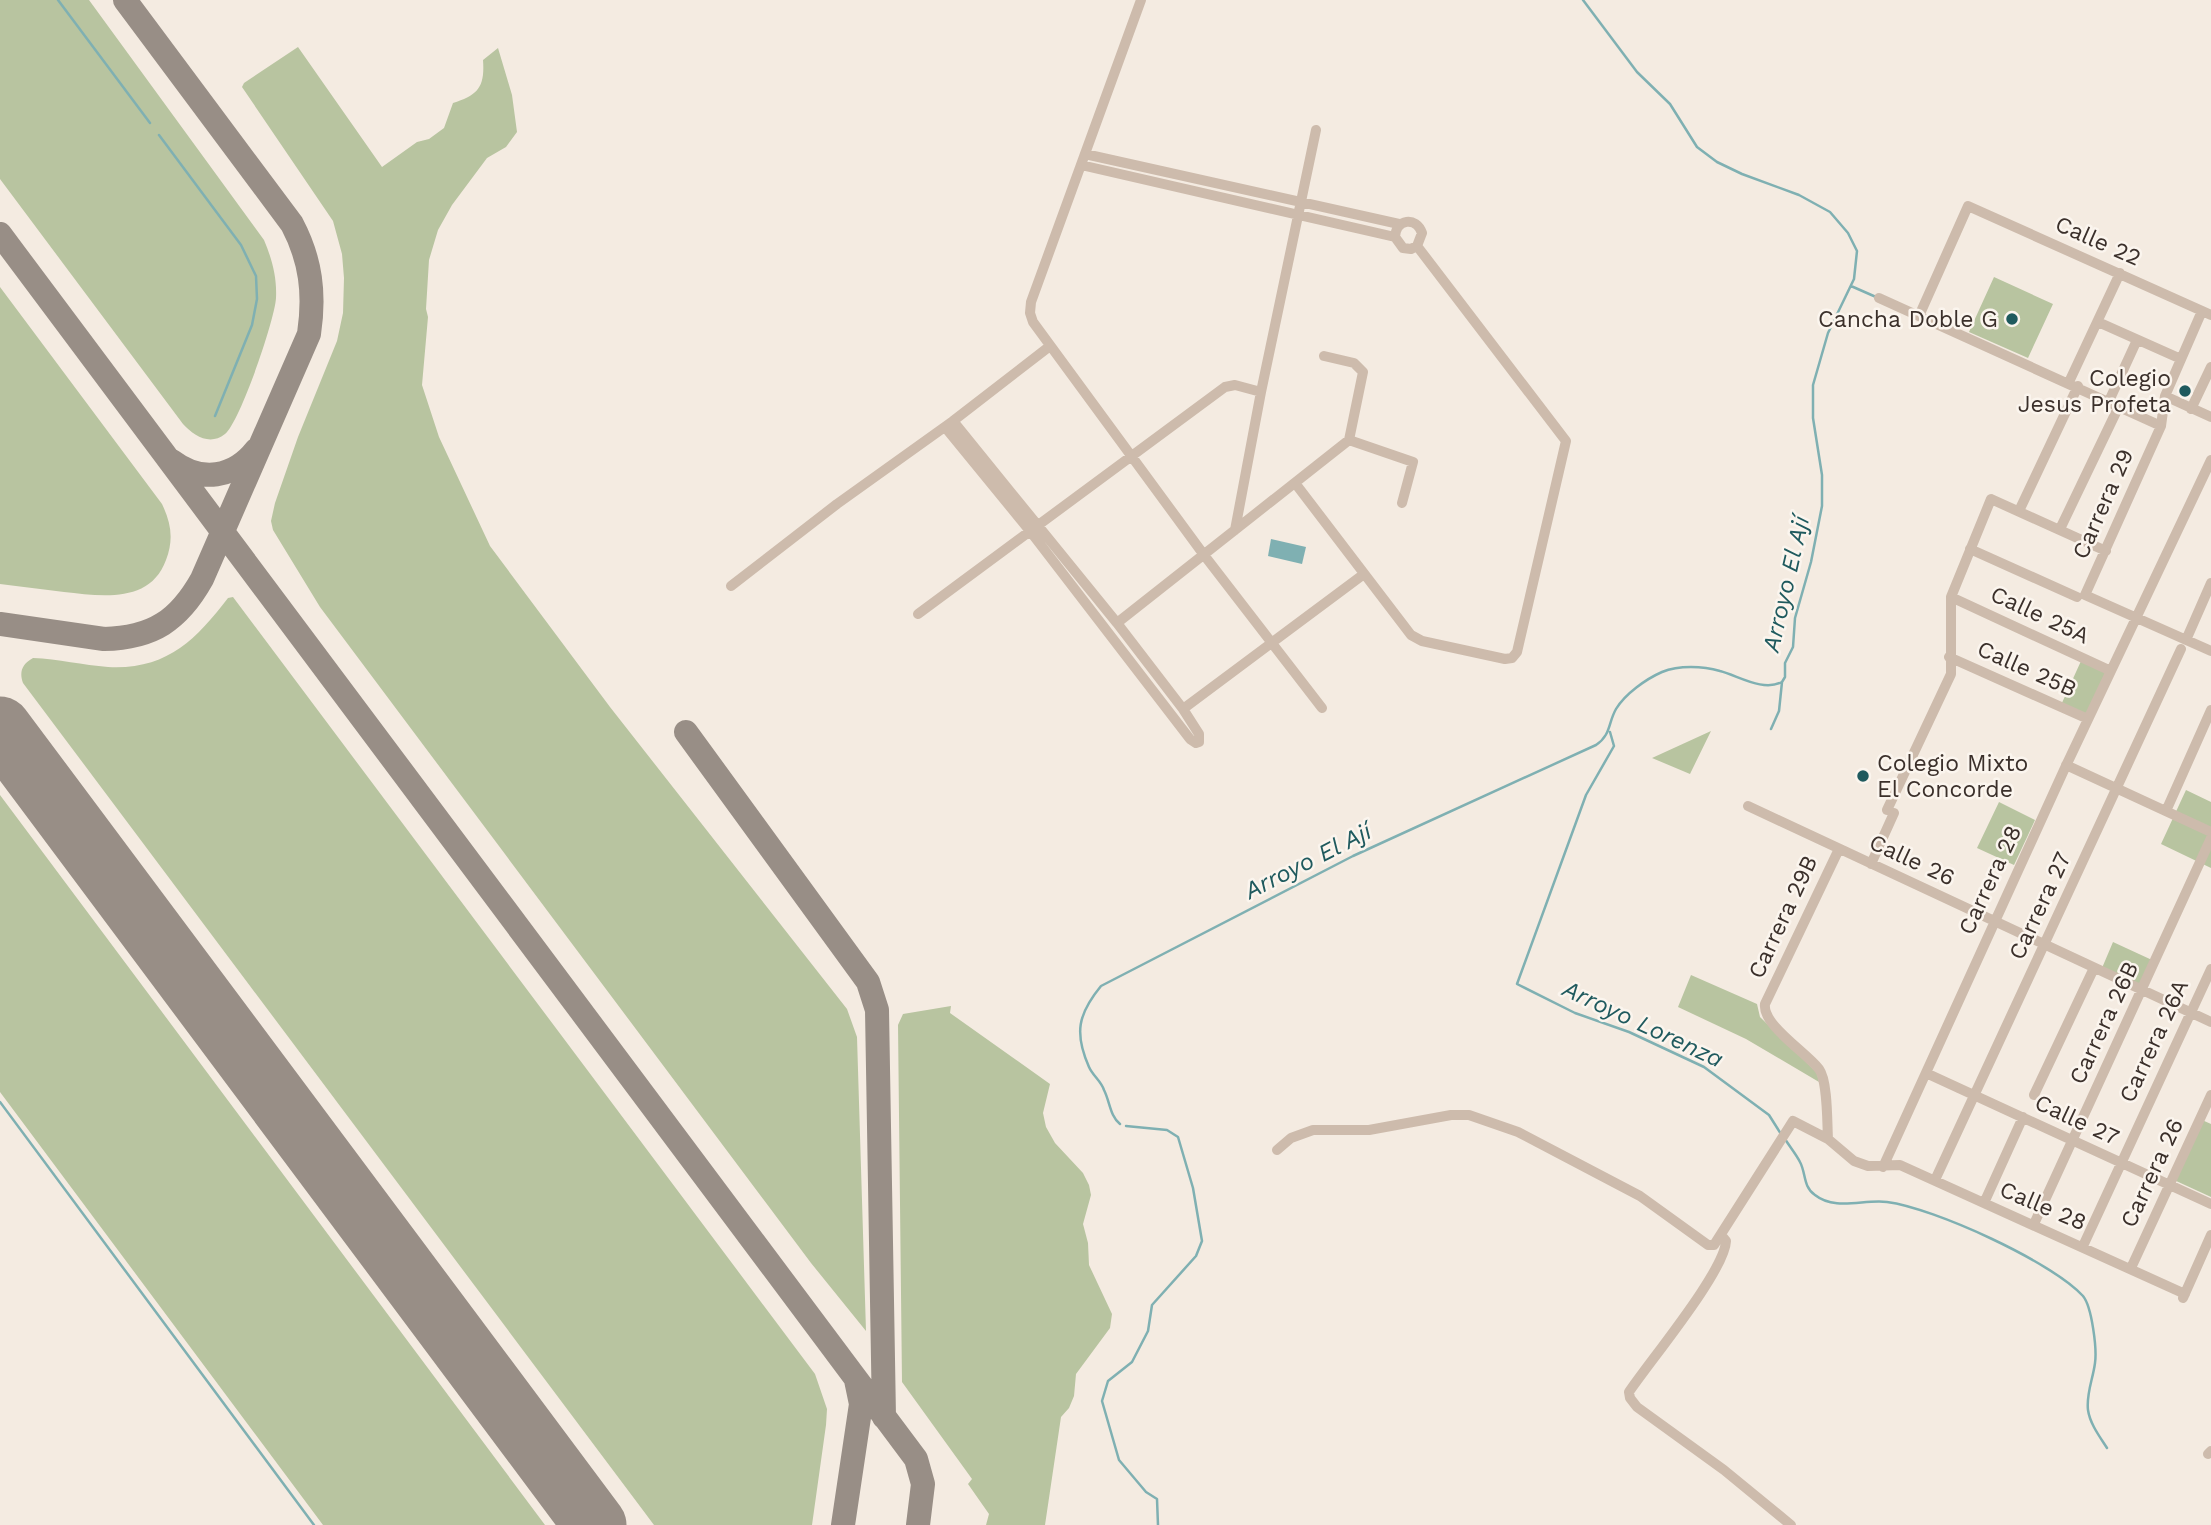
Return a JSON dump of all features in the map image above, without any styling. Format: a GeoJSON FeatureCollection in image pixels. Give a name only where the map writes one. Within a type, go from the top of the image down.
{"type":"FeatureCollection","features":[{"type":"Feature","properties":{"kind":"street"},"geometry":{"type":"LineString","coordinates":[[1141,0],[1031,302],[1032,322],[1204,555],[1322,708]]}},
{"type":"Feature","properties":{"kind":"street"},"geometry":{"type":"LineString","coordinates":[[1235,530],[1261,391],[1316,130]]}},
{"type":"Feature","properties":{"kind":"street"},"geometry":{"type":"LineString","coordinates":[[1085,154],[1399,225]]}},
{"type":"Feature","properties":{"kind":"street"},"geometry":{"type":"LineString","coordinates":[[1081,165],[1395,237],[1404,248],[1417,246],[1422,233],[1420,226],[1406,221],[1395,230],[1395,237]]}},
{"type":"Feature","properties":{"kind":"street","name":"Calle 22"},"geometry":{"type":"LineString","coordinates":[[1919,316],[1968,206],[2206,313]]}},
{"type":"Feature","properties":{"kind":"street"},"geometry":{"type":"LineString","coordinates":[[1295,482],[1411,635],[1505,659],[1517,652],[1566,441],[1417,246]]}},
{"type":"Feature","properties":{"kind":"street"},"geometry":{"type":"LineString","coordinates":[[2019,512],[2120,273]]}},
{"type":"Feature","properties":{"kind":"street"},"geometry":{"type":"LineString","coordinates":[[1880,298],[2161,426]]}},
{"type":"Feature","properties":{"kind":"street","name":"Carrera 29"},"geometry":{"type":"LineString","coordinates":[[2081,596],[2106,551],[2161,426],[2165,396],[2206,313]]}},
{"type":"Feature","properties":{"kind":"street"},"geometry":{"type":"LineString","coordinates":[[2098,322],[2181,359]]}},
{"type":"Feature","properties":{"kind":"street"},"geometry":{"type":"LineString","coordinates":[[2060,529],[2114,403],[2137,340]]}},
{"type":"Feature","properties":{"kind":"street"},"geometry":{"type":"LineString","coordinates":[[731,586],[836,504],[949,424],[1050,346]]}},
{"type":"Feature","properties":{"kind":"street"},"geometry":{"type":"LineString","coordinates":[[1117,624],[1349,440],[1363,372],[1354,363],[1324,356]]}},
{"type":"Feature","properties":{"kind":"street"},"geometry":{"type":"LineString","coordinates":[[2191,408],[2211,367]]}},
{"type":"Feature","properties":{"kind":"street"},"geometry":{"type":"LineString","coordinates":[[918,614],[1225,387],[1261,391]]}},
{"type":"Feature","properties":{"kind":"street"},"geometry":{"type":"LineString","coordinates":[[2165,396],[2211,417]]}},
{"type":"Feature","properties":{"kind":"street"},"geometry":{"type":"LineString","coordinates":[[949,424],[1033,528],[1117,624],[1183,709],[1199,734],[1200,739],[1196,743],[1190,739],[1033,528]]}},
{"type":"Feature","properties":{"kind":"street"},"geometry":{"type":"LineString","coordinates":[[1349,440],[1413,462],[1402,503]]}},
{"type":"Feature","properties":{"kind":"street","name":"Carrera 28"},"geometry":{"type":"LineString","coordinates":[[1883,1167],[2066,765],[2211,460]]}},
{"type":"Feature","properties":{"kind":"street"},"geometry":{"type":"LineString","coordinates":[[1871,864],[1951,674],[1951,597],[1991,499],[2106,551]]}},
{"type":"Feature","properties":{"kind":"street"},"geometry":{"type":"LineString","coordinates":[[1970,549],[2136,619],[2183,645],[2211,651]]}},
{"type":"Feature","properties":{"kind":"street"},"geometry":{"type":"LineString","coordinates":[[1183,709],[1364,574]]}},
{"type":"Feature","properties":{"kind":"street","name":"Carrera 27"},"geometry":{"type":"LineString","coordinates":[[1936,1180],[2211,583]]}},
{"type":"Feature","properties":{"kind":"street","name":"Calle 25A"},"geometry":{"type":"LineString","coordinates":[[1951,597],[2111,671]]}},
{"type":"Feature","properties":{"kind":"street","name":"Calle 25B"},"geometry":{"type":"LineString","coordinates":[[1950,657],[2088,719]]}},
{"type":"Feature","properties":{"kind":"street"},"geometry":{"type":"LineString","coordinates":[[2166,811],[2211,710]]}},
{"type":"Feature","properties":{"kind":"street"},"geometry":{"type":"LineString","coordinates":[[2066,765],[2211,832]]}},
{"type":"Feature","properties":{"kind":"street","name":"Calle 26"},"geometry":{"type":"LineString","coordinates":[[1748,806],[2211,1022]]}},
{"type":"Feature","properties":{"kind":"street","name":"Carrera 26B"},"geometry":{"type":"LineString","coordinates":[[2034,1224],[2211,838]]}},
{"type":"Feature","properties":{"kind":"street","name":"Carrera 29B"},"geometry":{"type":"LineString","coordinates":[[1828,1139],[1821,1071],[1770,1021],[1764,1011],[1839,849]]}},
{"type":"Feature","properties":{"kind":"street"},"geometry":{"type":"LineString","coordinates":[[2034,1095],[2094,968]]}},
{"type":"Feature","properties":{"kind":"street","name":"Carrera 26A"},"geometry":{"type":"LineString","coordinates":[[2083,1246],[2211,969]]}},
{"type":"Feature","properties":{"kind":"street","name":"Calle 27"},"geometry":{"type":"LineString","coordinates":[[1926,1073],[2211,1204]]}},
{"type":"Feature","properties":{"kind":"street","name":"Carrera 26"},"geometry":{"type":"LineString","coordinates":[[2131,1268],[2211,1095]]}},
{"type":"Feature","properties":{"kind":"street"},"geometry":{"type":"LineString","coordinates":[[1277,1150],[1291,1138],[1313,1130],[1369,1130],[1451,1115],[1469,1115],[1518,1132],[1640,1196],[1708,1245],[1714,1245],[1721,1235],[1726,1241],[1724,1254],[1706,1284],[1629,1392],[1630,1398],[1637,1407],[1724,1469],[1791,1525]]}},
{"type":"Feature","properties":{"kind":"street"},"geometry":{"type":"LineString","coordinates":[[1984,1203],[2023,1117]]}},
{"type":"Feature","properties":{"kind":"street","name":"Calle 28"},"geometry":{"type":"LineString","coordinates":[[1721,1235],[1793,1121],[1828,1139],[1854,1161],[1868,1166],[1900,1165],[2131,1268],[2184,1296],[2211,1236]]}},
{"type":"Feature","properties":{"kind":"green space"},"geometry":{"type":"Polygon","coordinates":[[[0,0],[89,0],[264,240],[275,275],[274,309],[239,411],[231,426],[219,438],[202,438],[183,424],[0,179],[0,0]]]}},
{"type":"Feature","properties":{"kind":"green space"},"geometry":{"type":"Polygon","coordinates":[[[298,47],[382,167],[417,142],[429,139],[444,128],[453,103],[469,97],[478,89],[483,77],[483,60],[498,48],[512,95],[517,132],[506,147],[487,158],[452,205],[438,230],[429,260],[426,309],[428,317],[422,385],[439,437],[490,546],[610,707],[847,1009],[857,1037],[866,1331],[811,1263],[320,607],[273,530],[271,521],[275,503],[298,437],[337,341],[343,313],[342,254],[333,221],[242,87],[298,47]]]}},
{"type":"Feature","properties":{"kind":"green space"},"geometry":{"type":"Polygon","coordinates":[[[1994,277],[2053,304],[2028,358],[1969,332],[1994,277]]]}},
{"type":"Feature","properties":{"kind":"green space"},"geometry":{"type":"Polygon","coordinates":[[[0,287],[162,504],[170,531],[166,560],[159,574],[136,591],[93,595],[0,584],[0,287]]]}},
{"type":"Feature","properties":{"kind":"green space"},"geometry":{"type":"Polygon","coordinates":[[[233,597],[815,1374],[827,1409],[812,1525],[654,1525],[23,683],[22,669],[33,658],[128,667],[163,658],[191,640],[228,598],[233,597]]]}},
{"type":"Feature","properties":{"kind":"green space"},"geometry":{"type":"Polygon","coordinates":[[[2081,661],[2108,673],[2087,717],[2061,705],[2081,661]]]}},
{"type":"Feature","properties":{"kind":"green space"},"geometry":{"type":"Polygon","coordinates":[[[1711,731],[1690,774],[1652,758],[1711,731]]]}},
{"type":"Feature","properties":{"kind":"green space"},"geometry":{"type":"Polygon","coordinates":[[[2186,790],[2211,802],[2211,868],[2161,844],[2186,790]]]}},
{"type":"Feature","properties":{"kind":"green space"},"geometry":{"type":"Polygon","coordinates":[[[0,795],[545,1525],[323,1525],[0,1092],[0,795]]]}},
{"type":"Feature","properties":{"kind":"green space"},"geometry":{"type":"Polygon","coordinates":[[[1999,802],[2035,820],[2014,865],[1977,848],[1999,802]]]}},
{"type":"Feature","properties":{"kind":"green space"},"geometry":{"type":"Polygon","coordinates":[[[2113,942],[2152,960],[2141,986],[2102,968],[2113,942]]]}},
{"type":"Feature","properties":{"kind":"green space"},"geometry":{"type":"Polygon","coordinates":[[[1691,975],[1757,1004],[1760,1017],[1817,1073],[1819,1082],[1746,1039],[1678,1007],[1691,975]]]}},
{"type":"Feature","properties":{"kind":"green space"},"geometry":{"type":"Polygon","coordinates":[[[951,1006],[950,1013],[1050,1084],[1043,1113],[1046,1127],[1055,1143],[1083,1173],[1091,1195],[1083,1224],[1088,1243],[1089,1265],[1112,1314],[1110,1328],[1076,1374],[1074,1396],[1061,1417],[1045,1525],[986,1525],[989,1514],[968,1484],[972,1479],[902,1382],[898,1025],[903,1014],[951,1006]]]}},
{"type":"Feature","properties":{"kind":"green space"},"geometry":{"type":"Polygon","coordinates":[[[2202,1120],[2211,1124],[2211,1197],[2174,1180],[2202,1120]]]}},
{"type":"Feature","properties":{"kind":"water"},"geometry":{"type":"Polygon","coordinates":[[[1271,539],[1306,547],[1302,564],[1268,556],[1271,539]]]}},
{"type":"Feature","properties":{"kind":"waterway"},"geometry":{"type":"LineString","coordinates":[[58,0],[150,123]]}},
{"type":"Feature","properties":{"kind":"waterway","name":"Arroyo El Ají"},"geometry":{"type":"LineString","coordinates":[[1120,1124],[1112,1113],[1103,1087],[1089,1067],[1081,1044],[1083,1015],[1101,986],[1353,856],[1596,745],[1607,733],[1616,709],[1625,698],[1662,672],[1683,667],[1706,668],[1767,685],[1782,682],[1785,677],[1785,663],[1793,647],[1795,618],[1811,562],[1822,506],[1822,475],[1813,418],[1813,385],[1828,333],[1854,279],[1857,251],[1848,233],[1830,212],[1799,195],[1717,162],[1697,147],[1670,104],[1637,72],[1583,0]]}},
{"type":"Feature","properties":{"kind":"waterway"},"geometry":{"type":"LineString","coordinates":[[159,135],[241,245],[256,276],[257,299],[252,325],[215,416]]}},
{"type":"Feature","properties":{"kind":"waterway"},"geometry":{"type":"LineString","coordinates":[[1851,286],[1876,297]]}},
{"type":"Feature","properties":{"kind":"waterway"},"geometry":{"type":"LineString","coordinates":[[1771,729],[1779,711],[1782,682]]}},
{"type":"Feature","properties":{"kind":"waterway","name":"Arroyo Lorenza"},"geometry":{"type":"LineString","coordinates":[[1610,732],[1614,746],[1586,795],[1517,984],[1575,1013],[1629,1032],[1704,1067],[1769,1115],[1781,1134]]}},
{"type":"Feature","properties":{"kind":"waterway"},"geometry":{"type":"LineString","coordinates":[[0,1102],[314,1525]]}},
{"type":"Feature","properties":{"kind":"waterway","name":"Arroyo El Ají"},"geometry":{"type":"LineString","coordinates":[[1126,1126],[1167,1130],[1178,1137],[1193,1188],[1202,1241],[1196,1256],[1152,1305],[1148,1331],[1132,1362],[1108,1381],[1102,1401],[1119,1460],[1146,1492],[1157,1499],[1158,1525]]}},
{"type":"Feature","properties":{"kind":"waterway","name":"Arroyo Lorenza"},"geometry":{"type":"LineString","coordinates":[[1785,1139],[1802,1166],[1808,1188],[1823,1200],[1841,1203],[1887,1202],[1933,1214],[2020,1253],[2068,1282],[2083,1296],[2091,1318],[2095,1348],[2088,1410],[2093,1425],[2107,1448]]}},
{"type":"Feature","properties":{"kind":"taxiway"},"geometry":{"type":"LineString","coordinates":[[0,624],[104,639],[137,635],[174,616],[202,579],[309,334],[312,305],[310,278],[304,251],[292,224],[125,0]]}},
{"type":"Feature","properties":{"kind":"taxiway"},"geometry":{"type":"LineString","coordinates":[[0,234],[916,1459],[923,1484],[918,1525]]}},
{"type":"Feature","properties":{"kind":"taxiway"},"geometry":{"type":"LineString","coordinates":[[172,461],[194,473],[217,474],[238,467],[256,450]]}},
{"type":"Feature","properties":{"kind":"taxiway"},"geometry":{"type":"LineString","coordinates":[[686,732],[868,982],[877,1010],[884,1417]]}},
{"type":"Feature","properties":{"kind":"taxiway"},"geometry":{"type":"LineString","coordinates":[[843,1525],[861,1404],[856,1380]]}},
{"type":"Feature","properties":{"kind":"runway"},"geometry":{"type":"LineString","coordinates":[[0,728],[595,1525]]}},
{"type":"Feature","properties":{"kind":"place","name":"Cancha Doble G"},"geometry":{"type":"Point","coordinates":[2012,319]}},
{"type":"Feature","properties":{"kind":"place","name":"Colegio Jesus Profeta"},"geometry":{"type":"Point","coordinates":[2185,391]}},
{"type":"Feature","properties":{"kind":"place","name":"Colegio Mixto El Concorde"},"geometry":{"type":"Point","coordinates":[1863,776]}}]}
